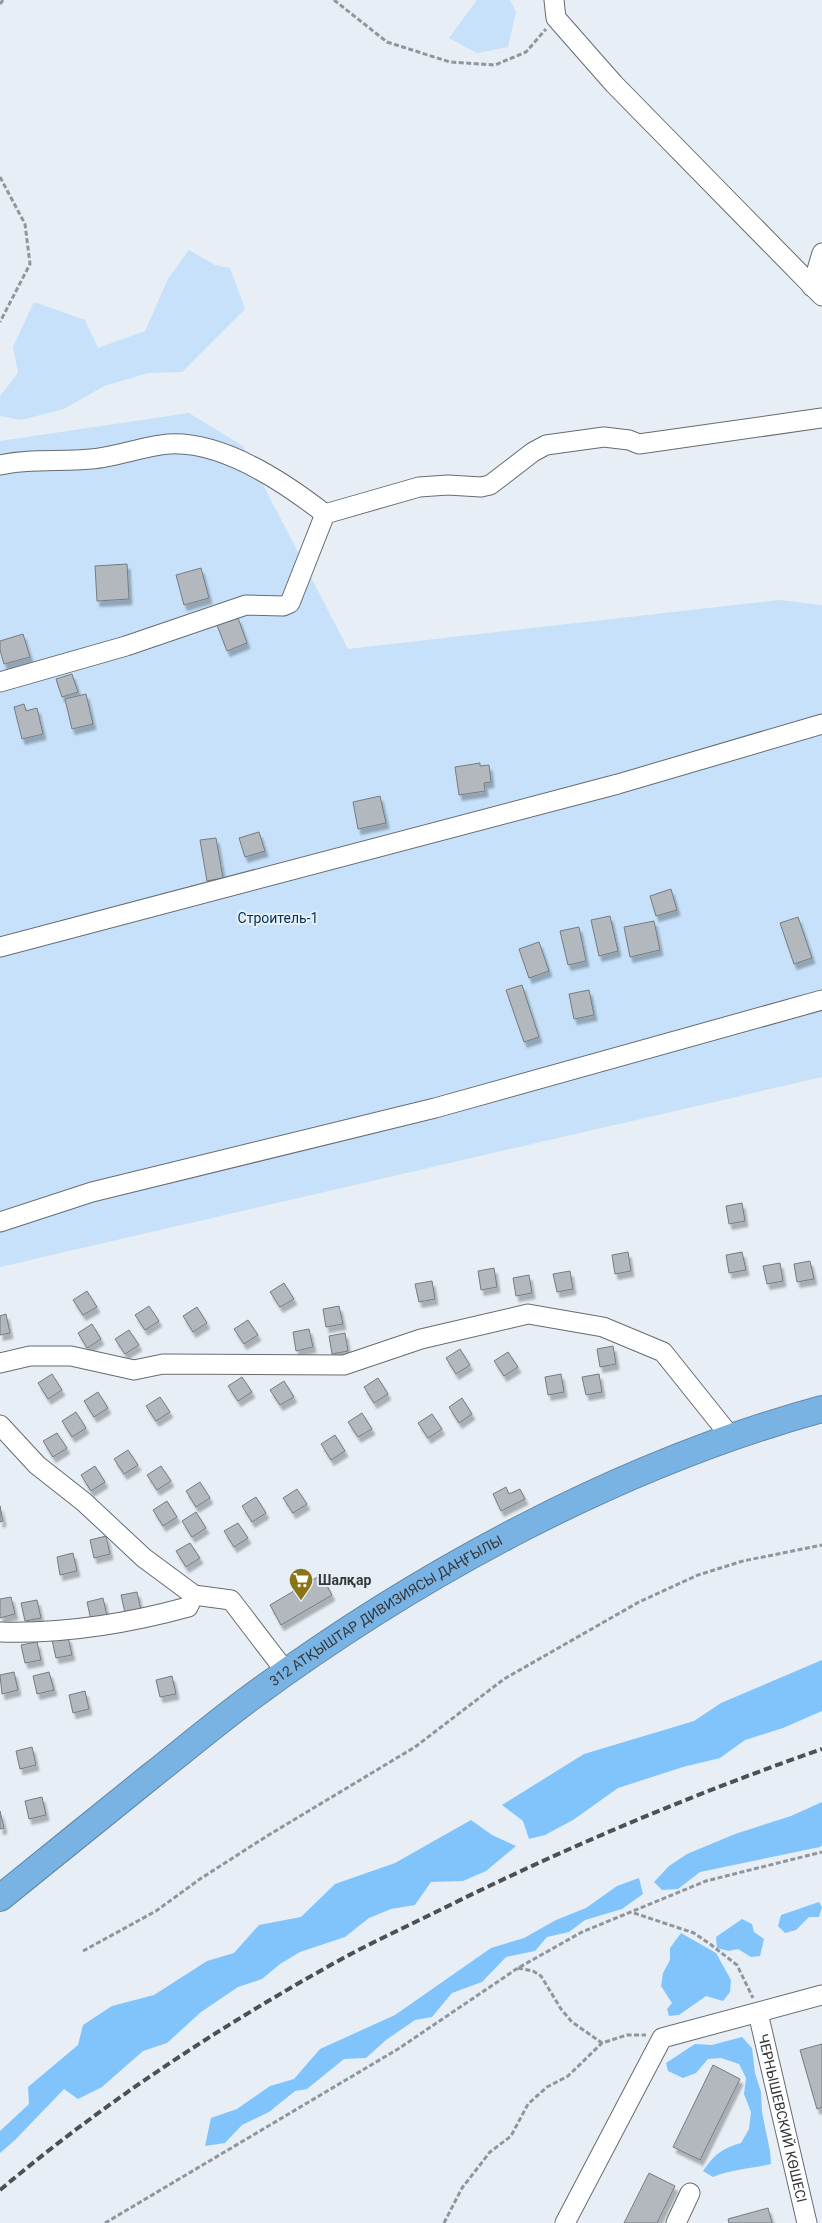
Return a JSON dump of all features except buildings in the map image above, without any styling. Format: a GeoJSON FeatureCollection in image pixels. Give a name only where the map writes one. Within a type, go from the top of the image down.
{"type":"FeatureCollection","features":[{"type":"Feature","properties":{"kind":"highway","name":"312 АТҚЫШТАР ДИВИЗИЯСЫ ДАҢҒЫЛЫ"},"geometry":{"type":"LineString","coordinates":[[0,1898],[218,1722],[286,1672],[400,1597],[510,1535],[626,1479],[731,1437],[822,1409]]}},
{"type":"Feature","properties":{"kind":"street"},"geometry":{"type":"LineString","coordinates":[[555,9],[614,84],[817,292]]}},
{"type":"Feature","properties":{"kind":"street"},"geometry":{"type":"LineString","coordinates":[[817,292],[822,254]]}},
{"type":"Feature","properties":{"kind":"street"},"geometry":{"type":"LineString","coordinates":[[325,514],[419,488],[448,485],[481,487],[490,485],[533,452],[546,445],[604,437],[630,440],[639,444],[822,418]]}},
{"type":"Feature","properties":{"kind":"street"},"geometry":{"type":"LineString","coordinates":[[0,465],[17,461],[91,459],[169,444],[207,447],[260,470],[302,496],[325,514]]}},
{"type":"Feature","properties":{"kind":"street"},"geometry":{"type":"LineString","coordinates":[[0,682],[126,646],[246,605],[283,606],[290,603],[325,514]]}},
{"type":"Feature","properties":{"kind":"street"},"geometry":{"type":"LineString","coordinates":[[0,946],[618,784],[822,724]]}},
{"type":"Feature","properties":{"kind":"street"},"geometry":{"type":"LineString","coordinates":[[0,1222],[92,1192],[435,1108],[822,1000]]}},
{"type":"Feature","properties":{"kind":"street"},"geometry":{"type":"LineString","coordinates":[[0,1363],[30,1356],[71,1356],[134,1370],[163,1364],[344,1365],[421,1339],[528,1314],[603,1327],[663,1352],[731,1437]]}},
{"type":"Feature","properties":{"kind":"street"},"geometry":{"type":"LineString","coordinates":[[0,1424],[37,1465],[84,1502],[144,1558],[194,1595],[231,1600],[286,1672]]}},
{"type":"Feature","properties":{"kind":"street"},"geometry":{"type":"LineString","coordinates":[[0,1632],[40,1633],[145,1618],[188,1607],[194,1595]]}},
{"type":"Feature","properties":{"kind":"street"},"geometry":{"type":"LineString","coordinates":[[566,2223],[662,2038],[822,1995]]}},
{"type":"Feature","properties":{"kind":"street","name":"ЧЕРНЫШЕВСКИЙ КӨШЕСІ"},"geometry":{"type":"LineString","coordinates":[[758,2013],[807,2223]]}},
{"type":"Feature","properties":{"kind":"street"},"geometry":{"type":"LineString","coordinates":[[676,2223],[690,2193]]}},
{"type":"Feature","properties":{"kind":"path"},"geometry":{"type":"LineString","coordinates":[[0,4],[3,0]]}},
{"type":"Feature","properties":{"kind":"path"},"geometry":{"type":"LineString","coordinates":[[334,0],[387,42],[450,62],[495,65],[526,52],[555,9]]}},
{"type":"Feature","properties":{"kind":"path"},"geometry":{"type":"LineString","coordinates":[[0,177],[25,224],[30,264],[0,322]]}},
{"type":"Feature","properties":{"kind":"path"},"geometry":{"type":"LineString","coordinates":[[83,1951],[156,1911],[200,1879],[267,1836],[415,1746],[504,1679],[639,1602],[698,1575],[743,1561],[822,1545]]}},
{"type":"Feature","properties":{"kind":"path"},"geometry":{"type":"LineString","coordinates":[[105,2223],[398,2049],[518,1968],[582,1932],[706,1881],[822,1852]]}},
{"type":"Feature","properties":{"kind":"path"},"geometry":{"type":"LineString","coordinates":[[632,1912],[694,1934],[738,1965],[751,1992],[758,2013]]}},
{"type":"Feature","properties":{"kind":"path"},"geometry":{"type":"LineString","coordinates":[[518,1968],[533,1971],[541,1976],[561,2009],[572,2022],[602,2042]]}},
{"type":"Feature","properties":{"kind":"path"},"geometry":{"type":"LineString","coordinates":[[444,2223],[462,2188],[490,2152],[511,2136],[528,2104],[547,2087],[568,2076],[602,2042],[628,2035],[649,2035],[662,2038]]}},
{"type":"Feature","properties":{"kind":"green space"},"geometry":{"type":"Polygon","coordinates":[[[477,0],[510,0],[516,12],[508,47],[477,53],[449,38],[477,0]]]}},
{"type":"Feature","properties":{"kind":"green space"},"geometry":{"type":"Polygon","coordinates":[[[189,250],[215,265],[230,268],[245,309],[182,372],[148,373],[104,386],[64,409],[21,420],[0,416],[0,396],[18,373],[13,347],[34,302],[85,320],[98,348],[145,331],[168,279],[189,250]]]}},
{"type":"Feature","properties":{"kind":"green space","name":"Строитель-1"},"geometry":{"type":"Polygon","coordinates":[[[189,413],[243,446],[348,649],[779,600],[822,605],[822,1077],[0,1267],[0,441],[189,413]]]}},
{"type":"Feature","properties":{"kind":"shaded area"},"geometry":{"type":"Polygon","coordinates":[[[822,1660],[822,1711],[783,1728],[745,1740],[720,1758],[683,1767],[618,1788],[573,1820],[545,1835],[529,1839],[523,1821],[502,1805],[584,1754],[694,1721],[721,1703],[822,1660]]]}},
{"type":"Feature","properties":{"kind":"shaded area"},"geometry":{"type":"Polygon","coordinates":[[[822,1802],[822,1845],[820,1847],[700,1872],[678,1889],[662,1890],[654,1882],[669,1866],[687,1854],[735,1834],[791,1816],[822,1802]]]}},
{"type":"Feature","properties":{"kind":"shaded area"},"geometry":{"type":"Polygon","coordinates":[[[471,1820],[492,1835],[516,1846],[486,1871],[463,1881],[431,1882],[415,1905],[391,1909],[369,1918],[345,1937],[300,1952],[280,1964],[262,1979],[238,1987],[201,2012],[167,2043],[143,2051],[102,2087],[78,2099],[64,2089],[0,2153],[0,2131],[29,2104],[28,2087],[78,2045],[83,2025],[112,2006],[154,1995],[207,1961],[234,1953],[259,1925],[301,1917],[335,1884],[395,1863],[471,1820]]]}},
{"type":"Feature","properties":{"kind":"shaded area"},"geometry":{"type":"Polygon","coordinates":[[[639,1878],[643,1894],[622,1909],[585,1920],[569,1932],[547,1937],[535,1951],[506,1957],[482,1982],[452,1993],[432,2017],[415,2020],[386,2040],[366,2058],[344,2059],[307,2089],[295,2091],[269,2112],[242,2125],[225,2143],[205,2146],[211,2118],[237,2109],[270,2086],[294,2079],[320,2049],[395,2015],[491,1948],[524,1938],[556,1920],[586,1908],[617,1886],[639,1878]]]}},
{"type":"Feature","properties":{"kind":"shaded area"},"geometry":{"type":"Polygon","coordinates":[[[819,1902],[822,1907],[819,1917],[809,1917],[796,1930],[785,1933],[778,1926],[781,1915],[819,1902]]]}},
{"type":"Feature","properties":{"kind":"shaded area"},"geometry":{"type":"Polygon","coordinates":[[[742,1919],[752,1924],[754,1932],[764,1939],[760,1956],[751,1957],[738,1949],[729,1951],[717,1948],[716,1937],[742,1919]]]}},
{"type":"Feature","properties":{"kind":"shaded area"},"geometry":{"type":"Polygon","coordinates":[[[681,1933],[716,1953],[731,1980],[730,1992],[723,2001],[706,1996],[679,2015],[669,2016],[667,2009],[672,2003],[661,1986],[663,1973],[670,1960],[670,1948],[681,1933]]]}},
{"type":"Feature","properties":{"kind":"shaded area"},"geometry":{"type":"Polygon","coordinates":[[[742,2037],[752,2048],[755,2073],[761,2092],[762,2112],[771,2164],[713,2177],[703,2171],[707,2165],[723,2150],[741,2143],[749,2129],[751,2112],[744,2094],[746,2078],[739,2064],[721,2058],[708,2059],[696,2073],[683,2078],[668,2071],[666,2063],[695,2044],[712,2045],[742,2037]]]}},
{"type":"Feature","properties":{"kind":"railway"},"geometry":{"type":"LineString","coordinates":[[0,2190],[82,2125],[168,2064],[256,2008],[347,1956],[490,1885],[631,1822],[726,1784],[822,1749]]}},
{"type":"Feature","properties":{"kind":"place","name":"Шалқар"},"geometry":{"type":"Point","coordinates":[301,1601]}}]}
